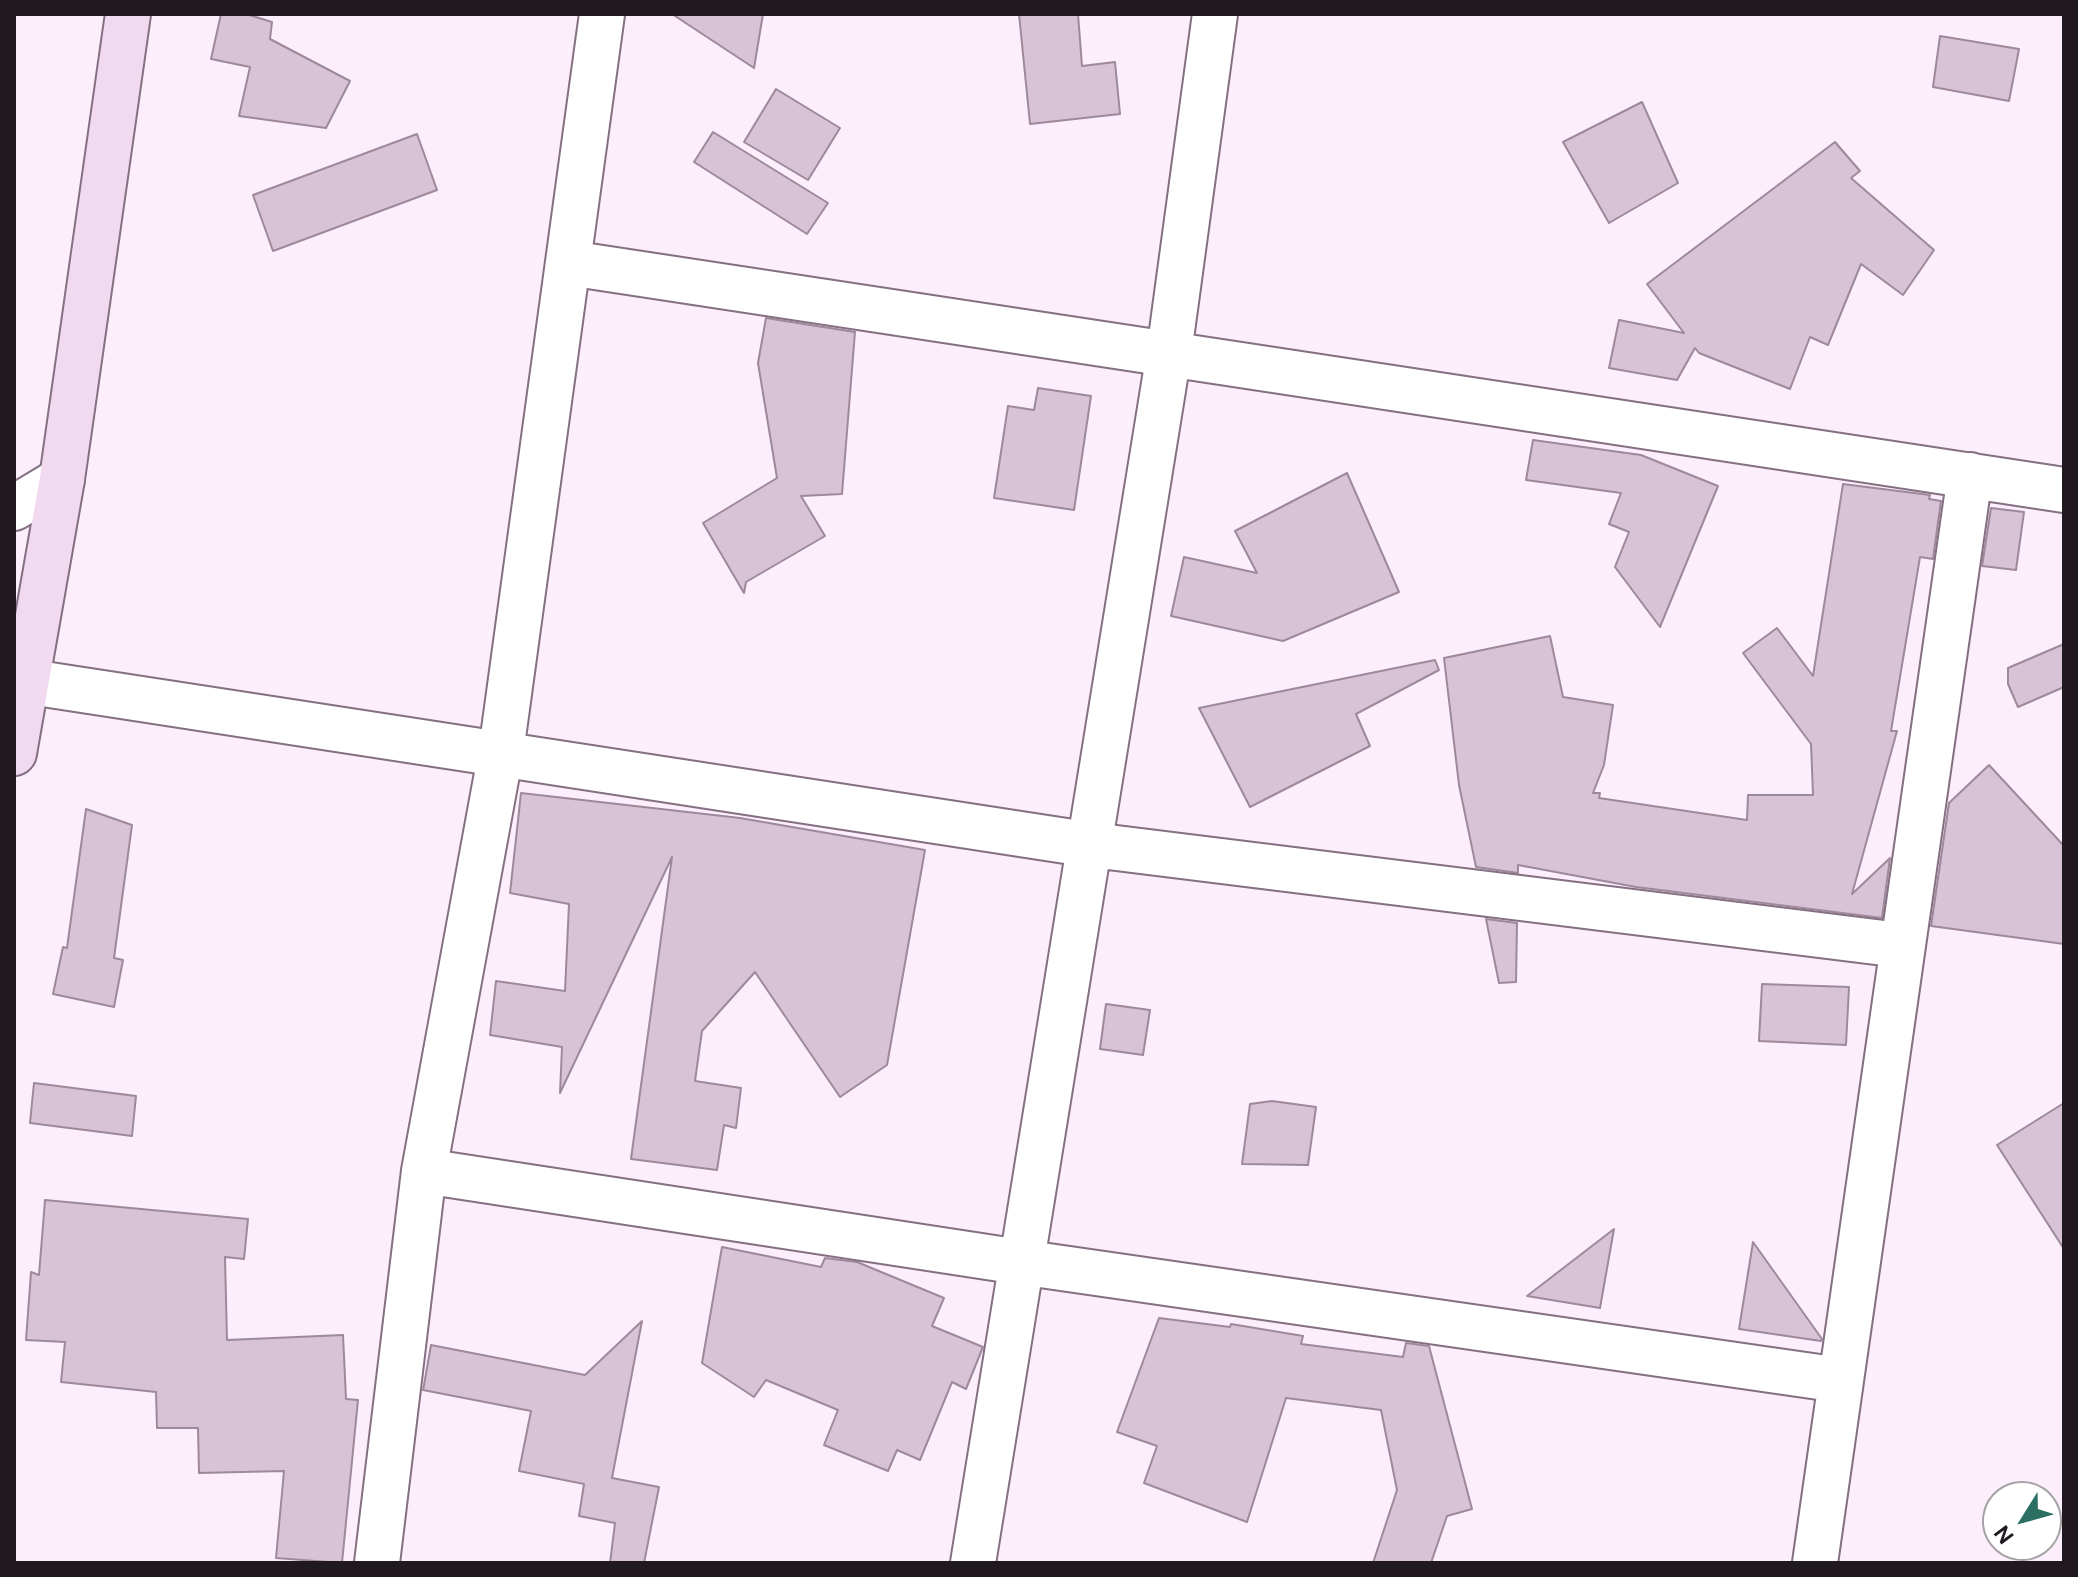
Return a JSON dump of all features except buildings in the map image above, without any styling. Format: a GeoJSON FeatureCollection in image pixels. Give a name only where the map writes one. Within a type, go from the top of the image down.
{"type":"FeatureCollection","features":[{"type":"Feature","properties":{"kind":"street"},"geometry":{"type":"LineString","coordinates":[[14,753],[24,681],[62,479],[128,14]]}},
{"type":"Feature","properties":{"kind":"street"},"geometry":{"type":"LineString","coordinates":[[377,1563],[424,1171],[501,752],[602,14]]}},
{"type":"Feature","properties":{"kind":"street"},"geometry":{"type":"LineString","coordinates":[[973,1563],[1020,1262],[1092,845],[1169,353],[1215,14]]}},
{"type":"Feature","properties":{"kind":"street"},"geometry":{"type":"LineString","coordinates":[[569,263],[2064,490]]}},
{"type":"Feature","properties":{"kind":"street"},"geometry":{"type":"LineString","coordinates":[[1815,1563],[1900,945],[1970,475]]}},
{"type":"Feature","properties":{"kind":"street"},"geometry":{"type":"LineString","coordinates":[[14,508],[62,479]]}},
{"type":"Feature","properties":{"kind":"street"},"geometry":{"type":"LineString","coordinates":[[24,681],[1092,845],[1900,945]]}},
{"type":"Feature","properties":{"kind":"street"},"geometry":{"type":"LineString","coordinates":[[424,1171],[1020,1262],[1840,1380]]}}]}
